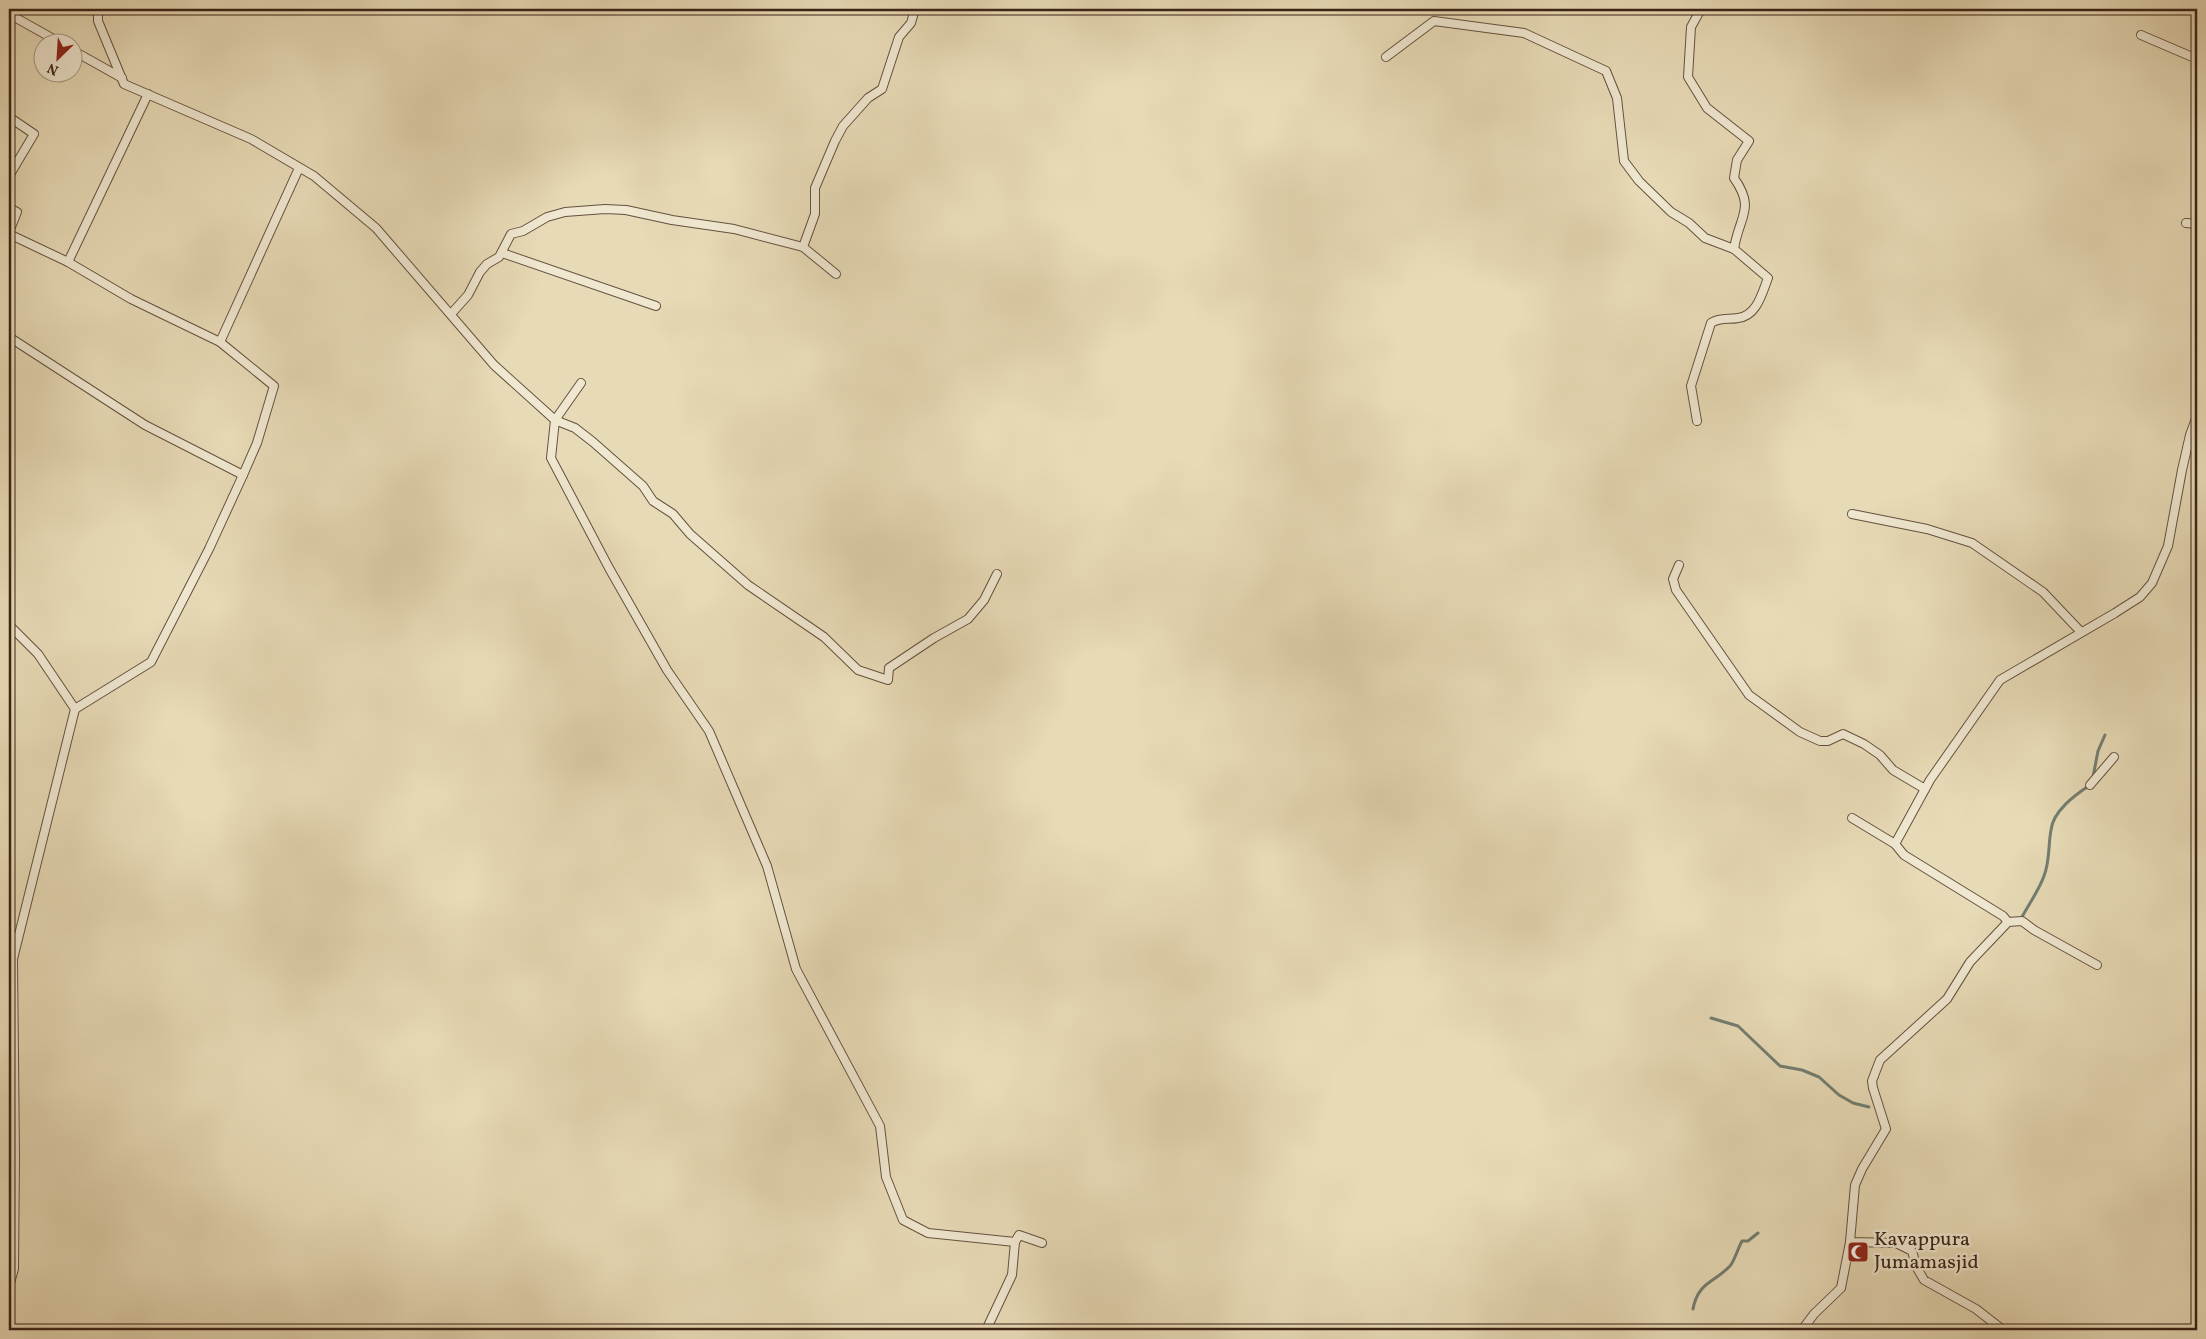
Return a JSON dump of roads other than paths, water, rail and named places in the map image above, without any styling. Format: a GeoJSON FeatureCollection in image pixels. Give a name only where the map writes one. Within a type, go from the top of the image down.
{"type":"FeatureCollection","features":[{"type":"Feature","properties":{"kind":"street"},"geometry":{"type":"LineString","coordinates":[[98,9],[98,21],[124,84],[252,139],[314,176],[376,228],[494,365],[555,420],[576,428],[593,442],[643,486],[653,501],[673,514],[690,534],[748,585],[824,637],[858,670],[888,680],[888,668],[934,638],[968,619],[984,600],[997,574]]}},
{"type":"Feature","properties":{"kind":"street"},"geometry":{"type":"LineString","coordinates":[[803,247],[815,214],[815,188],[835,141],[843,126],[868,98],[882,89],[898,37],[911,23],[915,9]]}},
{"type":"Feature","properties":{"kind":"street"},"geometry":{"type":"LineString","coordinates":[[1701,9],[1691,27],[1688,77],[1707,108],[1749,141],[1737,160],[1734,178],[1744,192],[1746,209],[1737,232],[1734,249]]}},
{"type":"Feature","properties":{"kind":"street"},"geometry":{"type":"LineString","coordinates":[[9,14],[41,32]]}},
{"type":"Feature","properties":{"kind":"street"},"geometry":{"type":"LineString","coordinates":[[1386,57],[1434,21],[1524,33],[1606,71],[1617,98],[1624,161],[1639,181],[1671,212],[1689,223],[1704,238],[1734,249],[1768,278],[1759,301],[1751,314],[1739,318],[1717,320],[1711,323],[1691,386],[1697,421]]}},
{"type":"Feature","properties":{"kind":"street"},"geometry":{"type":"LineString","coordinates":[[2141,35],[2197,59]]}},
{"type":"Feature","properties":{"kind":"street"},"geometry":{"type":"LineString","coordinates":[[82,56],[122,78]]}},
{"type":"Feature","properties":{"kind":"street"},"geometry":{"type":"LineString","coordinates":[[68,262],[148,94]]}},
{"type":"Feature","properties":{"kind":"street"},"geometry":{"type":"LineString","coordinates":[[9,117],[34,134],[9,176]]}},
{"type":"Feature","properties":{"kind":"street"},"geometry":{"type":"LineString","coordinates":[[220,342],[300,168]]}},
{"type":"Feature","properties":{"kind":"street"},"geometry":{"type":"LineString","coordinates":[[9,208],[17,212],[9,233],[68,262],[131,299],[220,342],[274,386],[257,443],[209,549],[151,662],[74,709],[13,959],[14,1269],[9,1286]]}},
{"type":"Feature","properties":{"kind":"street"},"geometry":{"type":"LineString","coordinates":[[451,314],[468,296],[480,272],[487,264],[499,258],[511,234],[523,231],[547,217],[565,212],[605,208],[626,210],[672,220],[734,228],[803,247],[836,274]]}},
{"type":"Feature","properties":{"kind":"street"},"geometry":{"type":"LineString","coordinates":[[2186,223],[2197,224]]}},
{"type":"Feature","properties":{"kind":"street"},"geometry":{"type":"LineString","coordinates":[[502,252],[656,306]]}},
{"type":"Feature","properties":{"kind":"street"},"geometry":{"type":"LineString","coordinates":[[9,337],[145,425],[242,475]]}},
{"type":"Feature","properties":{"kind":"street"},"geometry":{"type":"LineString","coordinates":[[581,383],[555,420],[550,458],[667,670],[708,730],[768,866],[796,969],[880,1126],[886,1177],[903,1220],[928,1233],[1015,1242]]}},
{"type":"Feature","properties":{"kind":"street"},"geometry":{"type":"LineString","coordinates":[[1895,844],[1925,789],[2000,680],[2140,597],[2152,583],[2168,546],[2182,470],[2190,435],[2197,416]]}},
{"type":"Feature","properties":{"kind":"street"},"geometry":{"type":"LineString","coordinates":[[1852,514],[1927,529],[1972,542],[2043,592],[2081,632]]}},
{"type":"Feature","properties":{"kind":"street"},"geometry":{"type":"LineString","coordinates":[[1679,565],[1673,579],[1676,590],[1749,695],[1779,718],[1806,735],[1828,741],[1843,734],[1864,744],[1880,755],[1892,770],[1925,789]]}},
{"type":"Feature","properties":{"kind":"street"},"geometry":{"type":"LineString","coordinates":[[9,625],[38,654],[74,709]]}},
{"type":"Feature","properties":{"kind":"street"},"geometry":{"type":"LineString","coordinates":[[2090,785],[2114,757]]}},
{"type":"Feature","properties":{"kind":"street"},"geometry":{"type":"LineString","coordinates":[[1852,818],[1895,844],[1904,855],[2003,916],[2008,922]]}},
{"type":"Feature","properties":{"kind":"street"},"geometry":{"type":"LineString","coordinates":[[1802,1330],[1814,1314],[1841,1288],[1850,1242],[1855,1185],[1862,1169],[1886,1130],[1872,1080],[1880,1060],[1947,998],[1970,962],[2008,922],[2022,921],[2034,930],[2097,965]]}},
{"type":"Feature","properties":{"kind":"street"},"geometry":{"type":"LineString","coordinates":[[984,1330],[988,1326],[1012,1275],[1015,1242],[1019,1235],[1042,1243]]}},
{"type":"Feature","properties":{"kind":"street"},"geometry":{"type":"LineString","coordinates":[[1850,1242],[1896,1243],[1912,1251],[1917,1268],[1924,1280],[1976,1309],[2003,1330]]}},
{"type":"Feature","properties":{"kind":"waterway"},"geometry":{"type":"LineString","coordinates":[[2093,777],[2098,751],[2105,735]]}},
{"type":"Feature","properties":{"kind":"waterway"},"geometry":{"type":"LineString","coordinates":[[2022,917],[2046,870],[2051,830],[2056,816],[2072,799],[2090,785]]}},
{"type":"Feature","properties":{"kind":"waterway"},"geometry":{"type":"LineString","coordinates":[[1711,1018],[1738,1026],[1780,1066],[1802,1070],[1819,1077],[1839,1095],[1853,1103],[1869,1107]]}},
{"type":"Feature","properties":{"kind":"waterway"},"geometry":{"type":"LineString","coordinates":[[1693,1309],[1695,1300],[1703,1288],[1732,1264],[1742,1241],[1748,1241],[1758,1233]]}},
{"type":"Feature","properties":{"kind":"place","name":"Kavappura Jumamasjid"},"geometry":{"type":"Point","coordinates":[1858,1252]}}]}
